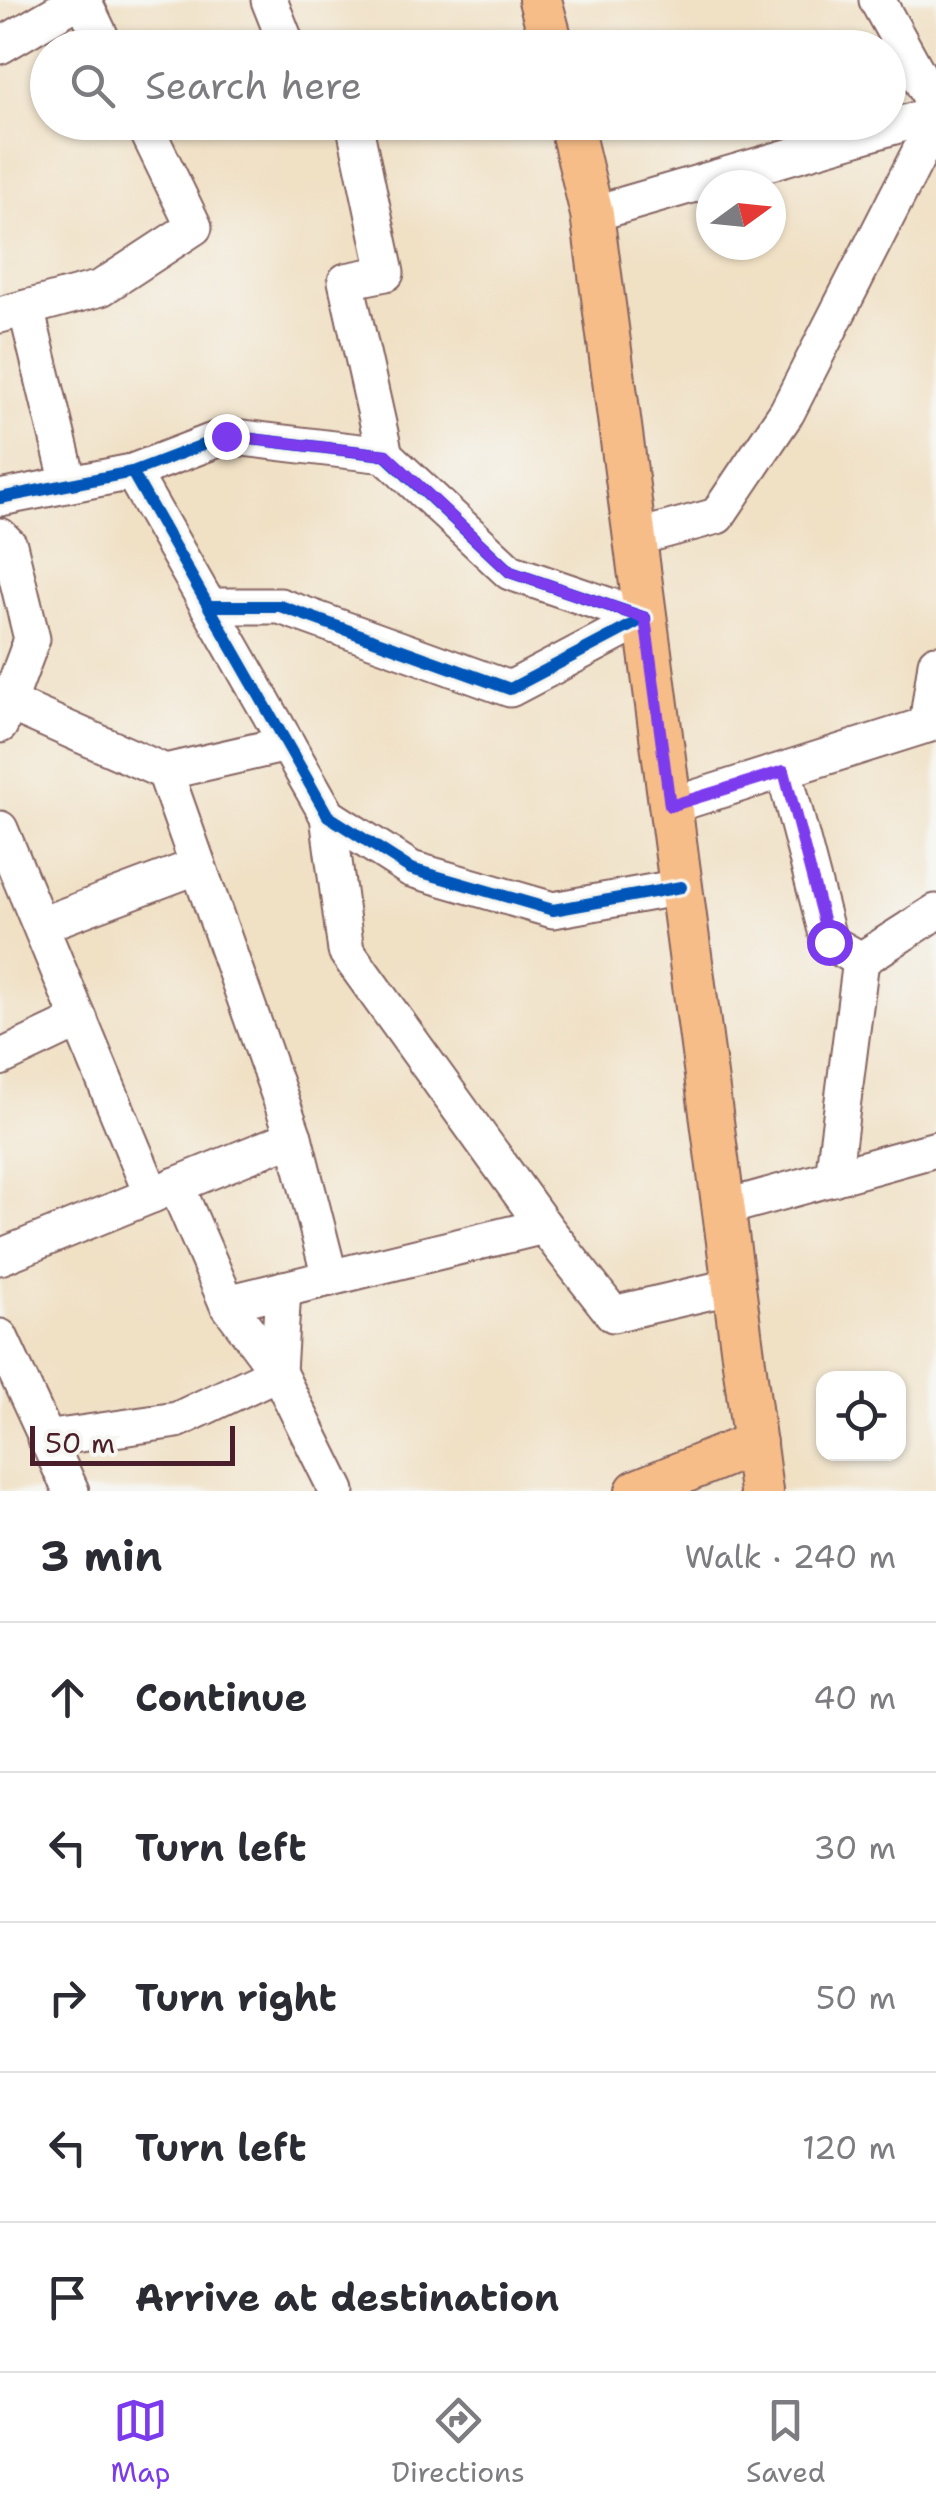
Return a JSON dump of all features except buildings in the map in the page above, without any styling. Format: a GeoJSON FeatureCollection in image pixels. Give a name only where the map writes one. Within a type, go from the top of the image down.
{"type":"FeatureCollection","features":[{"type":"Feature","properties":{"kind":"main road"},"geometry":{"type":"LineString","coordinates":[[540,0],[548,30]]}},
{"type":"Feature","properties":{"kind":"main road"},"geometry":{"type":"LineString","coordinates":[[574,140],[592,214],[761,1491]]}},
{"type":"Feature","properties":{"kind":"main road"},"geometry":{"type":"LineString","coordinates":[[637,1491],[754,1443]]}},
{"type":"Feature","properties":{"kind":"street"},"geometry":{"type":"LineString","coordinates":[[0,46],[81,0],[97,30]]}},
{"type":"Feature","properties":{"kind":"street"},"geometry":{"type":"LineString","coordinates":[[270,0],[281,30]]}},
{"type":"Feature","properties":{"kind":"street"},"geometry":{"type":"LineString","coordinates":[[877,0],[893,30]]}},
{"type":"Feature","properties":{"kind":"street"},"geometry":{"type":"LineString","coordinates":[[906,56],[936,114]]}},
{"type":"Feature","properties":{"kind":"street"},"geometry":{"type":"LineString","coordinates":[[906,123],[936,114]]}},
{"type":"Feature","properties":{"kind":"street"},"geometry":{"type":"LineString","coordinates":[[635,538],[717,516],[786,412],[936,114]]}},
{"type":"Feature","properties":{"kind":"street"},"geometry":{"type":"LineString","coordinates":[[68,484],[13,312],[101,288],[194,226],[151,140]]}},
{"type":"Feature","properties":{"kind":"street"},"geometry":{"type":"LineString","coordinates":[[358,140],[386,273],[346,281],[386,455],[510,572],[645,618]]}},
{"type":"Feature","properties":{"kind":"street"},"geometry":{"type":"LineString","coordinates":[[592,214],[847,140]]}},
{"type":"Feature","properties":{"kind":"street"},"geometry":{"type":"LineString","coordinates":[[0,498],[132,472],[226,436],[386,455]]}},
{"type":"Feature","properties":{"kind":"street"},"geometry":{"type":"LineString","coordinates":[[132,472],[328,816],[346,952],[544,1226],[613,1314],[734,1286]]}},
{"type":"Feature","properties":{"kind":"street"},"geometry":{"type":"LineString","coordinates":[[0,536],[9,546],[32,639],[3,708],[165,772],[287,744]]}},
{"type":"Feature","properties":{"kind":"street"},"geometry":{"type":"LineString","coordinates":[[209,606],[280,606],[510,689],[645,618]]}},
{"type":"Feature","properties":{"kind":"street"},"geometry":{"type":"LineString","coordinates":[[670,806],[932,723],[936,663]]}},
{"type":"Feature","properties":{"kind":"street"},"geometry":{"type":"LineString","coordinates":[[784,771],[829,942],[861,960]]}},
{"type":"Feature","properties":{"kind":"street"},"geometry":{"type":"LineString","coordinates":[[165,772],[294,1137],[330,1278]]}},
{"type":"Feature","properties":{"kind":"street"},"geometry":{"type":"LineString","coordinates":[[328,816],[410,868],[553,910],[681,887]]}},
{"type":"Feature","properties":{"kind":"street"},"geometry":{"type":"LineString","coordinates":[[0,829],[11,884],[40,925],[80,1020],[164,1190],[226,1303],[278,1372],[337,1491]]}},
{"type":"Feature","properties":{"kind":"street"},"geometry":{"type":"LineString","coordinates":[[40,925],[198,866]]}},
{"type":"Feature","properties":{"kind":"street"},"geometry":{"type":"LineString","coordinates":[[861,960],[936,912]]}},
{"type":"Feature","properties":{"kind":"street"},"geometry":{"type":"LineString","coordinates":[[833,1178],[861,960]]}},
{"type":"Feature","properties":{"kind":"street"},"geometry":{"type":"LineString","coordinates":[[0,1058],[80,1020]]}},
{"type":"Feature","properties":{"kind":"street"},"geometry":{"type":"LineString","coordinates":[[0,1257],[294,1137]]}},
{"type":"Feature","properties":{"kind":"street"},"geometry":{"type":"LineString","coordinates":[[724,1208],[936,1149]]}},
{"type":"Feature","properties":{"kind":"street"},"geometry":{"type":"LineString","coordinates":[[226,1303],[544,1226]]}},
{"type":"Feature","properties":{"kind":"street"},"geometry":{"type":"LineString","coordinates":[[278,1372],[283,1289]]}},
{"type":"Feature","properties":{"kind":"street"},"geometry":{"type":"LineString","coordinates":[[0,1338],[9,1386],[45,1438],[71,1491]]}},
{"type":"Feature","properties":{"kind":"street"},"geometry":{"type":"LineString","coordinates":[[45,1438],[177,1420],[278,1372]]}},
{"type":"Feature","properties":{"kind":"cycle path"},"geometry":{"type":"LineString","coordinates":[[0,498],[132,472],[226,436],[385,455],[510,572],[645,618],[510,689],[280,606],[209,606]]}},
{"type":"Feature","properties":{"kind":"cycle path"},"geometry":{"type":"LineString","coordinates":[[132,472],[328,816],[411,869],[553,910],[681,887]]}},
{"type":"Feature","properties":{"kind":"route"},"geometry":{"type":"LineString","coordinates":[[226,436],[386,455],[510,572],[645,618],[670,806],[784,771],[829,942]]}}]}
